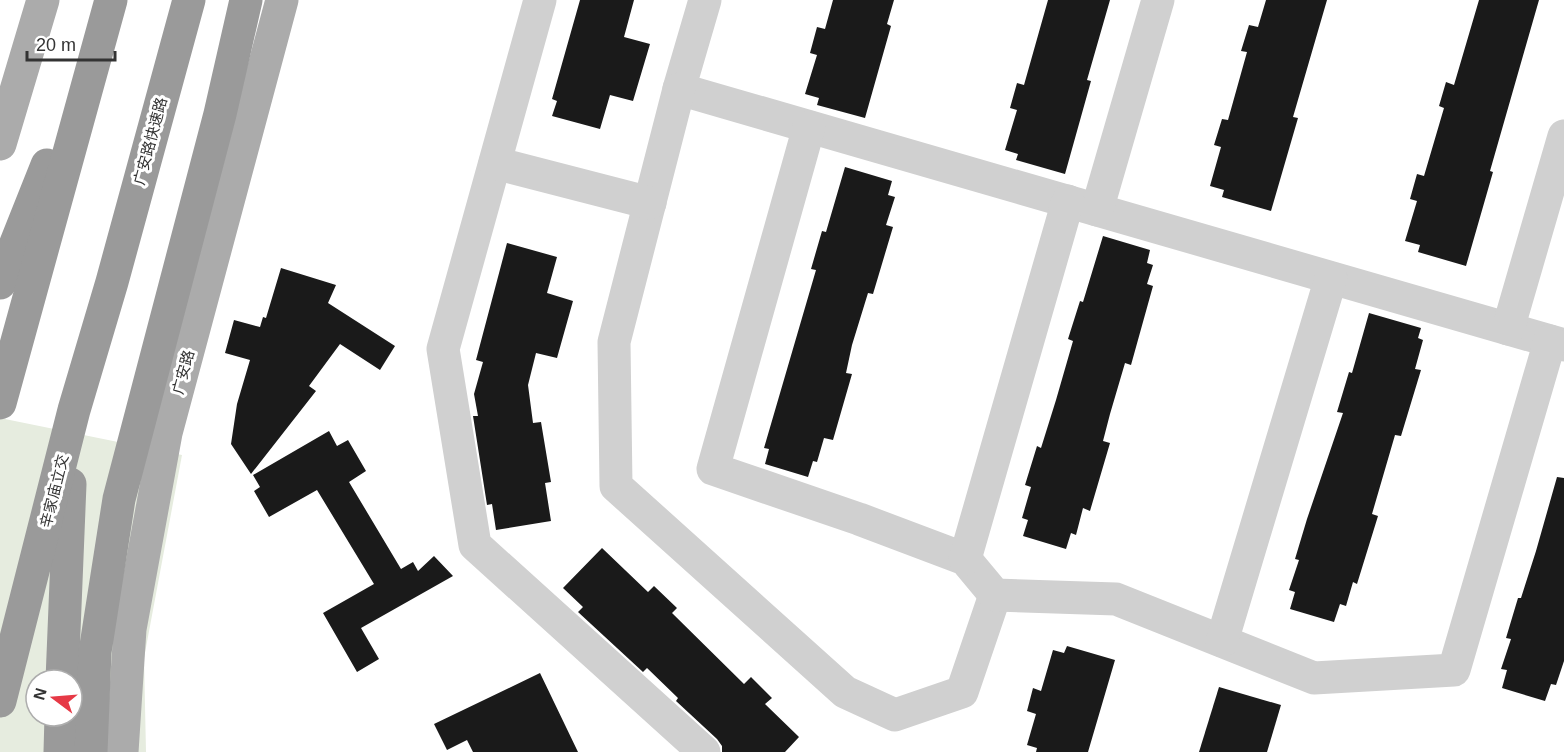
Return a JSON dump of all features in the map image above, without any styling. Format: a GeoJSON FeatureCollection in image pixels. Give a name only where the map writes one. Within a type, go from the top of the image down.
{"type":"FeatureCollection","features":[{"type":"Feature","properties":{"kind":"highway","name":"广安路快速路"},"geometry":{"type":"LineString","coordinates":[[112,282],[189,0]]}},
{"type":"Feature","properties":{"kind":"highway"},"geometry":{"type":"LineString","coordinates":[[91,752],[95,652],[119,499],[220,114],[246,0]]}},
{"type":"Feature","properties":{"kind":"highway"},"geometry":{"type":"LineString","coordinates":[[0,403],[27,253],[109,5]]}},
{"type":"Feature","properties":{"kind":"highway"},"geometry":{"type":"LineString","coordinates":[[0,283],[27,253]]}},
{"type":"Feature","properties":{"kind":"highway","name":"辛家庙立交"},"geometry":{"type":"LineString","coordinates":[[0,701],[74,410],[112,282]]}},
{"type":"Feature","properties":{"kind":"highway"},"geometry":{"type":"LineString","coordinates":[[63,668],[74,410]]}},
{"type":"Feature","properties":{"kind":"highway"},"geometry":{"type":"LineString","coordinates":[[60,752],[61,728]]}},
{"type":"Feature","properties":{"kind":"main road"},"geometry":{"type":"LineString","coordinates":[[0,144],[43,0]]}},
{"type":"Feature","properties":{"kind":"main road","name":"广安路"},"geometry":{"type":"LineString","coordinates":[[122,752],[130,629],[166,433],[282,0]]}},
{"type":"Feature","properties":{"kind":"street"},"geometry":{"type":"LineString","coordinates":[[540,0],[443,349],[475,545],[704,752]]}},
{"type":"Feature","properties":{"kind":"street"},"geometry":{"type":"LineString","coordinates":[[705,0],[679,89],[614,342],[616,486],[845,692],[895,715],[962,692],[995,596]]}},
{"type":"Feature","properties":{"kind":"street"},"geometry":{"type":"LineString","coordinates":[[965,559],[1083,206],[1158,0]]}},
{"type":"Feature","properties":{"kind":"street"},"geometry":{"type":"LineString","coordinates":[[679,89],[1557,343],[1454,670],[1314,678],[1116,598],[995,596]]}},
{"type":"Feature","properties":{"kind":"street"},"geometry":{"type":"LineString","coordinates":[[809,127],[713,469],[859,519],[965,559],[995,596]]}},
{"type":"Feature","properties":{"kind":"street"},"geometry":{"type":"LineString","coordinates":[[1508,329],[1564,136]]}},
{"type":"Feature","properties":{"kind":"street"},"geometry":{"type":"LineString","coordinates":[[495,163],[650,203]]}},
{"type":"Feature","properties":{"kind":"street"},"geometry":{"type":"LineString","coordinates":[[1222,641],[1331,278]]}},
{"type":"Feature","properties":{"kind":"shaded area"},"geometry":{"type":"Polygon","coordinates":[[[0,418],[182,455],[144,658],[146,752],[0,752],[0,418]]]}},
{"type":"Feature","properties":{"kind":"building"},"geometry":{"type":"Polygon","coordinates":[[[580,0],[634,0],[624,37],[650,44],[633,101],[610,95],[600,129],[552,116],[557,101],[552,99],[580,0]]]}},
{"type":"Feature","properties":{"kind":"building"},"geometry":{"type":"Polygon","coordinates":[[[833,0],[894,0],[887,24],[891,26],[865,118],[817,105],[819,98],[805,94],[817,55],[810,53],[817,27],[825,29],[833,0]]]}},
{"type":"Feature","properties":{"kind":"building"},"geometry":{"type":"Polygon","coordinates":[[[1048,0],[1110,0],[1087,80],[1091,81],[1065,174],[1016,160],[1018,154],[1005,150],[1017,110],[1010,108],[1017,83],[1024,85],[1048,0]]]}},
{"type":"Feature","properties":{"kind":"building"},"geometry":{"type":"Polygon","coordinates":[[[1266,0],[1327,0],[1293,117],[1298,118],[1271,211],[1222,197],[1224,190],[1210,186],[1221,147],[1214,145],[1222,119],[1228,120],[1247,52],[1241,51],[1249,25],[1258,27],[1266,0]]]}},
{"type":"Feature","properties":{"kind":"building"},"geometry":{"type":"Polygon","coordinates":[[[1479,0],[1539,0],[1490,171],[1493,172],[1466,266],[1418,252],[1420,245],[1405,241],[1417,201],[1410,199],[1417,174],[1424,176],[1444,108],[1439,106],[1446,82],[1454,85],[1479,0]]]}},
{"type":"Feature","properties":{"kind":"building"},"geometry":{"type":"Polygon","coordinates":[[[845,167],[892,181],[888,195],[895,197],[886,225],[893,227],[873,294],[868,293],[852,345],[846,373],[852,374],[833,440],[824,438],[817,462],[813,461],[808,477],[765,464],[769,449],[764,448],[816,270],[811,269],[822,231],[826,232],[845,167]]]}},
{"type":"Feature","properties":{"kind":"building"},"geometry":{"type":"Polygon","coordinates":[[[1103,236],[1150,250],[1147,263],[1153,265],[1147,284],[1153,286],[1131,365],[1125,363],[1110,414],[1103,441],[1110,443],[1090,511],[1083,508],[1076,535],[1071,533],[1066,549],[1023,536],[1028,520],[1022,518],[1031,487],[1025,485],[1037,446],[1041,448],[1073,341],[1068,339],[1080,301],[1083,302],[1103,236]]]}},
{"type":"Feature","properties":{"kind":"building"},"geometry":{"type":"Polygon","coordinates":[[[507,243],[557,257],[547,293],[573,301],[557,358],[536,353],[528,385],[533,423],[541,422],[551,482],[545,483],[551,521],[496,530],[492,504],[487,505],[473,416],[478,416],[474,394],[483,362],[476,360],[507,243]]]}},
{"type":"Feature","properties":{"kind":"building"},"geometry":{"type":"Polygon","coordinates":[[[281,268],[336,285],[328,303],[395,346],[380,370],[340,344],[309,386],[316,391],[251,474],[231,444],[237,404],[250,360],[225,353],[234,320],[260,327],[263,317],[266,318],[281,268]]]}},
{"type":"Feature","properties":{"kind":"building"},"geometry":{"type":"Polygon","coordinates":[[[1369,313],[1421,328],[1418,338],[1423,340],[1415,369],[1421,370],[1401,436],[1395,435],[1372,514],[1378,516],[1357,584],[1353,582],[1346,606],[1340,604],[1334,622],[1290,609],[1295,592],[1289,590],[1299,560],[1295,559],[1307,519],[1343,413],[1337,412],[1349,372],[1352,373],[1369,313]]]}},
{"type":"Feature","properties":{"kind":"building"},"geometry":{"type":"Polygon","coordinates":[[[329,431],[337,446],[348,440],[366,471],[349,482],[401,569],[413,562],[418,571],[434,556],[453,576],[361,628],[379,659],[357,672],[323,613],[374,584],[317,490],[269,517],[254,491],[260,487],[253,475],[329,431]]]}},
{"type":"Feature","properties":{"kind":"building"},"geometry":{"type":"Polygon","coordinates":[[[1557,477],[1564,478],[1564,661],[1556,685],[1551,684],[1545,701],[1502,688],[1507,670],[1501,669],[1511,639],[1506,638],[1536,551],[1557,477]]]}},
{"type":"Feature","properties":{"kind":"building"},"geometry":{"type":"Polygon","coordinates":[[[602,548],[648,592],[654,586],[677,608],[672,613],[744,684],[751,677],[772,698],[765,704],[799,737],[785,752],[722,752],[722,746],[717,739],[676,701],[678,698],[647,668],[643,672],[578,612],[583,607],[563,588],[602,548]]]}},
{"type":"Feature","properties":{"kind":"building"},"geometry":{"type":"Polygon","coordinates":[[[1067,646],[1115,660],[1088,752],[1036,752],[1037,748],[1027,745],[1036,714],[1027,711],[1033,688],[1041,691],[1053,650],[1064,653],[1067,646]]]}},
{"type":"Feature","properties":{"kind":"building"},"geometry":{"type":"Polygon","coordinates":[[[540,673],[578,752],[473,752],[467,740],[447,750],[434,724],[540,673]]]}},
{"type":"Feature","properties":{"kind":"building"},"geometry":{"type":"Polygon","coordinates":[[[1219,687],[1281,705],[1267,752],[1199,752],[1219,687]]]}}]}
